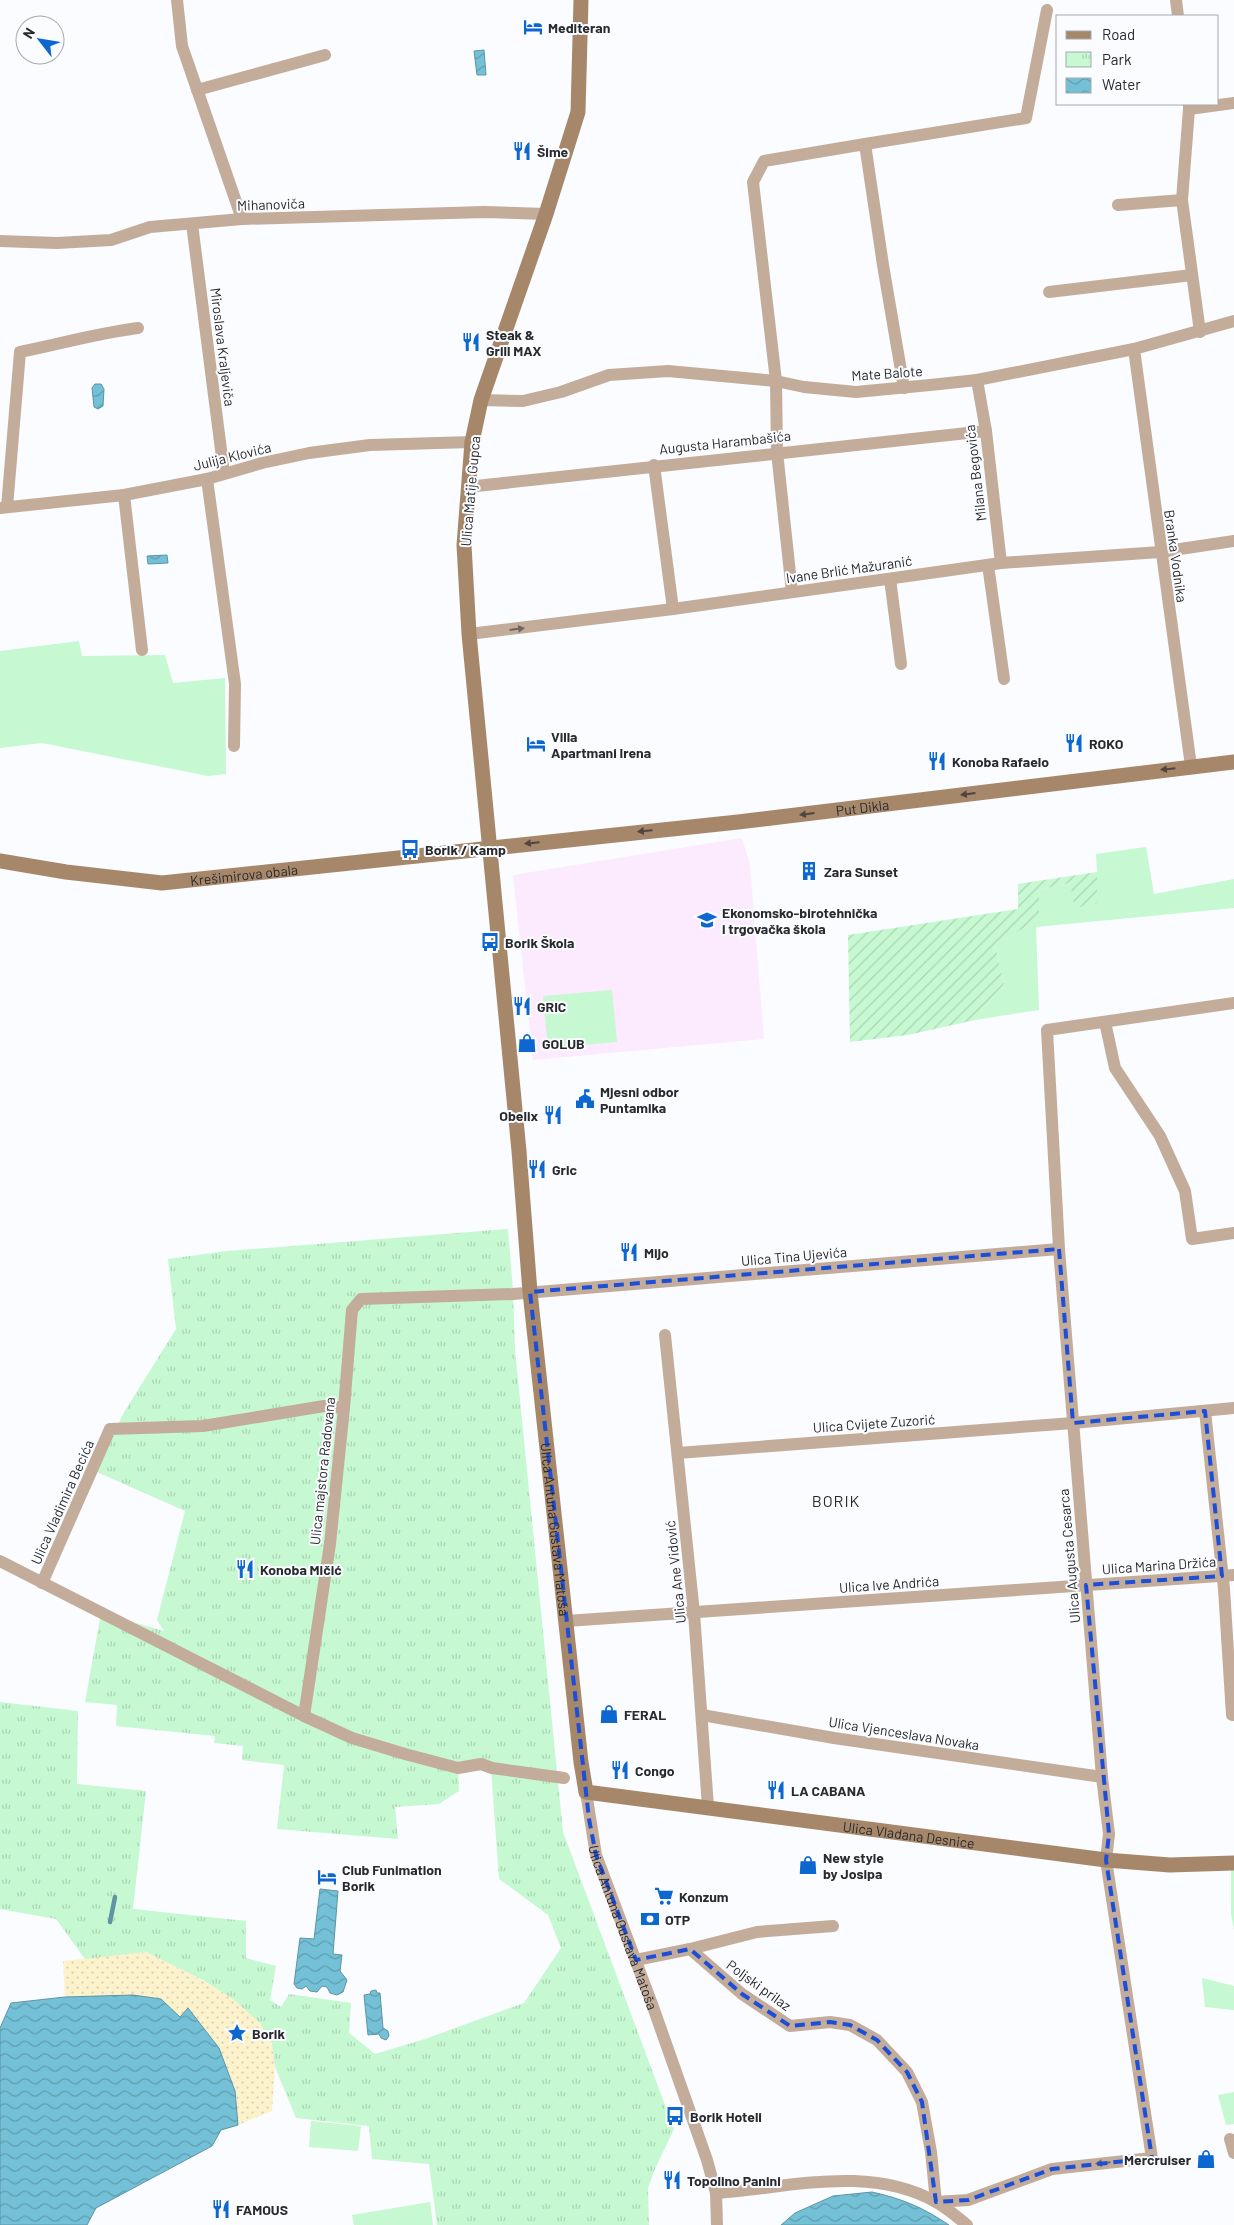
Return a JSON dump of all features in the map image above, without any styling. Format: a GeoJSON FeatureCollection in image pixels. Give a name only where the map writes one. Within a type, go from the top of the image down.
{"type":"FeatureCollection","features":[{"type":"Feature","properties":{"kind":"street"},"geometry":{"type":"LineString","coordinates":[[177,0],[182,46],[242,219]]}},
{"type":"Feature","properties":{"kind":"street","name":"Ulica Matije Gupca"},"geometry":{"type":"LineString","coordinates":[[490,847],[469,634],[464,545],[467,486],[472,442],[481,400],[546,214],[578,112],[581,0]]}},
{"type":"Feature","properties":{"kind":"street"},"geometry":{"type":"LineString","coordinates":[[1176,0],[1178,15]]}},
{"type":"Feature","properties":{"kind":"street"},"geometry":{"type":"LineString","coordinates":[[792,592],[777,452],[776,381],[753,182],[764,161],[1026,118],[1047,10]]}},
{"type":"Feature","properties":{"kind":"street"},"geometry":{"type":"LineString","coordinates":[[197,90],[325,55]]}},
{"type":"Feature","properties":{"kind":"street"},"geometry":{"type":"LineString","coordinates":[[1219,104],[1234,103]]}},
{"type":"Feature","properties":{"kind":"street"},"geometry":{"type":"LineString","coordinates":[[1200,332],[1182,200],[1189,106],[1204,105]]}},
{"type":"Feature","properties":{"kind":"street"},"geometry":{"type":"LineString","coordinates":[[865,144],[904,388]]}},
{"type":"Feature","properties":{"kind":"street"},"geometry":{"type":"LineString","coordinates":[[1118,205],[1182,200]]}},
{"type":"Feature","properties":{"kind":"street","name":"Mihanoviča"},"geometry":{"type":"LineString","coordinates":[[0,242],[57,244],[111,240],[150,227],[242,219],[484,212],[546,214]]}},
{"type":"Feature","properties":{"kind":"street","name":"Miroslava Kraljeviča"},"geometry":{"type":"LineString","coordinates":[[192,224],[224,473]]}},
{"type":"Feature","properties":{"kind":"street"},"geometry":{"type":"LineString","coordinates":[[1049,292],[1192,275]]}},
{"type":"Feature","properties":{"kind":"street","name":"Mate Balote"},"geometry":{"type":"LineString","coordinates":[[481,400],[523,401],[561,392],[609,375],[668,372],[776,381],[804,387],[856,392],[904,388],[977,380],[1134,350],[1234,321]]}},
{"type":"Feature","properties":{"kind":"street"},"geometry":{"type":"LineString","coordinates":[[3,507],[20,352],[57,345],[100,333],[138,328]]}},
{"type":"Feature","properties":{"kind":"street","name":"Branka Vodnika"},"geometry":{"type":"LineString","coordinates":[[1134,350],[1160,552],[1191,766]]}},
{"type":"Feature","properties":{"kind":"street","name":"Milana Begovića"},"geometry":{"type":"LineString","coordinates":[[977,380],[986,431],[994,564],[1004,679]]}},
{"type":"Feature","properties":{"kind":"street","name":"Augusta Harambašića"},"geometry":{"type":"LineString","coordinates":[[467,486],[986,431]]}},
{"type":"Feature","properties":{"kind":"street","name":"Julija Klovića"},"geometry":{"type":"LineString","coordinates":[[3,507],[124,495],[206,479],[309,453],[370,445],[472,442]]}},
{"type":"Feature","properties":{"kind":"street"},"geometry":{"type":"LineString","coordinates":[[654,465],[673,610]]}},
{"type":"Feature","properties":{"kind":"street"},"geometry":{"type":"LineString","coordinates":[[206,479],[235,684],[234,746]]}},
{"type":"Feature","properties":{"kind":"street"},"geometry":{"type":"LineString","coordinates":[[124,495],[142,650]]}},
{"type":"Feature","properties":{"kind":"street","name":"Ivane Brlić Mažuranić"},"geometry":{"type":"LineString","coordinates":[[469,634],[673,610],[994,564],[1160,552],[1234,542]]}},
{"type":"Feature","properties":{"kind":"street"},"geometry":{"type":"LineString","coordinates":[[890,579],[901,664]]}},
{"type":"Feature","properties":{"kind":"street","name":"Put Dikla"},"geometry":{"type":"LineString","coordinates":[[490,847],[738,822],[1234,762]]}},
{"type":"Feature","properties":{"kind":"street","name":"Krešimirova obala"},"geometry":{"type":"LineString","coordinates":[[0,861],[66,872],[162,883],[408,858],[490,847]]}},
{"type":"Feature","properties":{"kind":"street","name":"Ulica Antuna Gustava Matoša"},"geometry":{"type":"LineString","coordinates":[[490,847],[519,1151],[530,1292],[581,1762],[596,1854],[692,2112],[716,2193],[717,2225]]}},
{"type":"Feature","properties":{"kind":"street"},"geometry":{"type":"LineString","coordinates":[[1234,1003],[1105,1022],[1115,1068],[1160,1136],[1185,1191],[1192,1239],[1234,1233]]}},
{"type":"Feature","properties":{"kind":"street","name":"Ulica Augusta Cesarca"},"geometry":{"type":"LineString","coordinates":[[936,2202],[968,2200],[1052,2169],[1152,2158],[1106,1860],[1109,1834],[1102,1777],[1059,1249],[1047,1030],[1105,1022]]}},
{"type":"Feature","properties":{"kind":"street","name":"Ulica Tina Ujevića"},"geometry":{"type":"LineString","coordinates":[[530,1292],[1059,1249]]}},
{"type":"Feature","properties":{"kind":"street","name":"Ulica majstora Radovana"},"geometry":{"type":"LineString","coordinates":[[304,1716],[330,1544],[352,1310],[361,1299],[530,1292]]}},
{"type":"Feature","properties":{"kind":"street","name":"Ulica Ane Vidović"},"geometry":{"type":"LineString","coordinates":[[664,1335],[694,1613],[708,1807]]}},
{"type":"Feature","properties":{"kind":"street","name":"Ulica Vladimira Becića"},"geometry":{"type":"LineString","coordinates":[[42,1583],[110,1429],[202,1426],[324,1406],[344,1408]]}},
{"type":"Feature","properties":{"kind":"street","name":"Ulica Cvijete Zuzorić"},"geometry":{"type":"LineString","coordinates":[[678,1453],[1074,1423],[1234,1408]]}},
{"type":"Feature","properties":{"kind":"street"},"geometry":{"type":"LineString","coordinates":[[1204,1411],[1228,1576],[1233,1715]]}},
{"type":"Feature","properties":{"kind":"street"},"geometry":{"type":"LineString","coordinates":[[0,1561],[304,1716],[352,1738],[458,1768],[481,1764],[492,1768],[564,1778]]}},
{"type":"Feature","properties":{"kind":"street","name":"Ulica Marina Držića"},"geometry":{"type":"LineString","coordinates":[[1086,1585],[1228,1576]]}},
{"type":"Feature","properties":{"kind":"street","name":"Ulica Ive Andrića"},"geometry":{"type":"LineString","coordinates":[[566,1621],[1086,1585]]}},
{"type":"Feature","properties":{"kind":"street","name":"Ulica Vjenceslava Novaka"},"geometry":{"type":"LineString","coordinates":[[702,1716],[1102,1777]]}},
{"type":"Feature","properties":{"kind":"street","name":"Ulica Vladana Desnice"},"geometry":{"type":"LineString","coordinates":[[586,1792],[1106,1860],[1170,1865],[1234,1863]]}},
{"type":"Feature","properties":{"kind":"street"},"geometry":{"type":"LineString","coordinates":[[636,1960],[757,1932],[833,1926]]}},
{"type":"Feature","properties":{"kind":"street","name":"Poljski prilaz"},"geometry":{"type":"LineString","coordinates":[[690,1949],[742,1994],[790,2026],[830,2022],[850,2025],[877,2040],[907,2072],[922,2102],[931,2152],[936,2202]]}},
{"type":"Feature","properties":{"kind":"street"},"geometry":{"type":"LineString","coordinates":[[1230,2140],[1234,2153]]}},
{"type":"Feature","properties":{"kind":"street"},"geometry":{"type":"LineString","coordinates":[[716,2193],[810,2182],[871,2181],[905,2188],[936,2202],[967,2225]]}},
{"type":"Feature","properties":{"kind":"highlighted area"},"geometry":{"type":"Polygon","coordinates":[[[1059,1249],[1073,1423],[1205,1411],[1222,1576],[1086,1585],[1109,1834],[1106,1860],[1152,2158],[1052,2169],[968,2200],[936,2202],[922,2102],[907,2072],[877,2040],[850,2025],[830,2022],[790,2026],[742,1994],[690,1949],[636,1960],[596,1855],[589,1819],[530,1292],[1059,1249]]]}},
{"type":"Feature","properties":{"kind":"shaded area"},"geometry":{"type":"Polygon","coordinates":[[[742,838],[750,865],[764,1039],[533,1060],[513,875],[742,838]]]}},
{"type":"Feature","properties":{"kind":"green space"},"geometry":{"type":"Polygon","coordinates":[[[79,641],[82,656],[165,655],[173,683],[225,678],[226,774],[208,776],[42,743],[0,748],[0,651],[79,641]]]}},
{"type":"Feature","properties":{"kind":"green space"},"geometry":{"type":"Polygon","coordinates":[[[1146,847],[1154,894],[1234,879],[1234,908],[1036,927],[1039,1010],[975,1020],[1004,984],[995,945],[1039,919],[1039,890],[1070,883],[1097,872],[1096,854],[1146,847]]]}},
{"type":"Feature","properties":{"kind":"green space"},"geometry":{"type":"Polygon","coordinates":[[[1097,872],[1097,903],[1075,908],[1070,883],[1039,890],[1039,919],[995,945],[1004,984],[975,1020],[908,1035],[850,1042],[848,935],[1018,909],[1018,884],[1097,872]]]}},
{"type":"Feature","properties":{"kind":"green space"},"geometry":{"type":"Polygon","coordinates":[[[612,990],[617,1042],[548,1048],[543,996],[612,990]]]}},
{"type":"Feature","properties":{"kind":"green space"},"geometry":{"type":"Polygon","coordinates":[[[508,1229],[515,1350],[563,1832],[674,2129],[648,2188],[649,2225],[437,2225],[429,2164],[372,2159],[369,2126],[296,2118],[275,2067],[272,2044],[260,2023],[233,1999],[203,1980],[146,1952],[85,1959],[56,1919],[0,1909],[0,1702],[78,1711],[77,1784],[146,1791],[133,1909],[246,1921],[246,1958],[276,1966],[270,2000],[281,2007],[289,1994],[351,2003],[349,2033],[375,2054],[425,2039],[524,2003],[561,1948],[548,1915],[499,1879],[491,1768],[458,1768],[459,1791],[439,1804],[395,1807],[398,1839],[277,1829],[284,1765],[242,1760],[243,1746],[214,1743],[215,1736],[116,1726],[117,1705],[85,1702],[101,1613],[164,1631],[157,1620],[185,1511],[97,1472],[123,1414],[176,1329],[168,1259],[227,1251],[508,1229]]]}},
{"type":"Feature","properties":{"kind":"green space"},"geometry":{"type":"Polygon","coordinates":[[[1231,1863],[1234,1863],[1234,1930],[1231,1914],[1231,1863]]]}},
{"type":"Feature","properties":{"kind":"green space"},"geometry":{"type":"Polygon","coordinates":[[[1202,1978],[1234,1986],[1234,2010],[1205,2007],[1202,1978]]]}},
{"type":"Feature","properties":{"kind":"green space"},"geometry":{"type":"Polygon","coordinates":[[[1234,2092],[1234,2124],[1226,2125],[1218,2095],[1234,2092]]]}},
{"type":"Feature","properties":{"kind":"green space"},"geometry":{"type":"Polygon","coordinates":[[[311,2121],[361,2126],[358,2151],[309,2147],[311,2121]]]}},
{"type":"Feature","properties":{"kind":"green space"},"geometry":{"type":"Polygon","coordinates":[[[430,2202],[433,2225],[354,2225],[352,2215],[430,2202]]]}},
{"type":"Feature","properties":{"kind":"sand","name":"Borik"},"geometry":{"type":"Polygon","coordinates":[[[146,1952],[219,1990],[237,2002],[265,2030],[272,2046],[274,2062],[272,2111],[238,2125],[235,2091],[219,2048],[188,2008],[180,2017],[161,1999],[133,1995],[65,1997],[63,1961],[146,1952]]]}},
{"type":"Feature","properties":{"kind":"water"},"geometry":{"type":"Polygon","coordinates":[[[484,50],[486,75],[477,75],[474,51],[484,50]]]}},
{"type":"Feature","properties":{"kind":"water"},"geometry":{"type":"Polygon","coordinates":[[[95,384],[101,384],[104,389],[103,406],[98,409],[94,407],[92,388],[95,384]]]}},
{"type":"Feature","properties":{"kind":"water"},"geometry":{"type":"Polygon","coordinates":[[[167,555],[168,563],[148,564],[147,556],[167,555]]]}},
{"type":"Feature","properties":{"kind":"water"},"geometry":{"type":"Polygon","coordinates":[[[320,1889],[338,1891],[333,1954],[342,1955],[340,1971],[347,1980],[343,1992],[337,1995],[330,1993],[327,1987],[322,1986],[317,1992],[310,1991],[306,1986],[302,1989],[297,1988],[294,1984],[300,1938],[314,1939],[320,1889]]]}},
{"type":"Feature","properties":{"kind":"water"},"geometry":{"type":"Polygon","coordinates":[[[376,1990],[377,1993],[380,1993],[383,2028],[388,2031],[389,2036],[386,2040],[381,2038],[379,2034],[368,2035],[364,1995],[376,1990]]]}},
{"type":"Feature","properties":{"kind":"water"},"geometry":{"type":"Polygon","coordinates":[[[133,1995],[161,1999],[180,2017],[188,2008],[219,2048],[235,2091],[238,2125],[221,2130],[212,2146],[96,2208],[87,2225],[0,2225],[0,2028],[11,2003],[65,1997],[133,1995]]]}},
{"type":"Feature","properties":{"kind":"water"},"geometry":{"type":"Polygon","coordinates":[[[872,2192],[912,2204],[949,2225],[781,2225],[795,2213],[833,2196],[872,2192]]]}},
{"type":"Feature","properties":{"kind":"waterway"},"geometry":{"type":"LineString","coordinates":[[110,1922],[115,1897]]}},
{"type":"Feature","properties":{"kind":"place","name":"Mediteran"},"geometry":{"type":"Point","coordinates":[533,27]}},
{"type":"Feature","properties":{"kind":"place","name":"Šime"},"geometry":{"type":"Point","coordinates":[522,151]}},
{"type":"Feature","properties":{"kind":"place","name":"Steak & Grill MAX"},"geometry":{"type":"Point","coordinates":[471,342]}},
{"type":"Feature","properties":{"kind":"place","name":"ROKO"},"geometry":{"type":"Point","coordinates":[1074,743]}},
{"type":"Feature","properties":{"kind":"place","name":"Villa Apartmani Irena"},"geometry":{"type":"Point","coordinates":[536,744]}},
{"type":"Feature","properties":{"kind":"place","name":"Konoba Rafaelo"},"geometry":{"type":"Point","coordinates":[937,761]}},
{"type":"Feature","properties":{"kind":"place","name":"Borik / Kamp"},"geometry":{"type":"Point","coordinates":[410,849]}},
{"type":"Feature","properties":{"kind":"place","name":"Zara Sunset"},"geometry":{"type":"Point","coordinates":[809,871]}},
{"type":"Feature","properties":{"kind":"place","name":"Ekonomsko-birotehnička i trgovačka škola"},"geometry":{"type":"Point","coordinates":[707,920]}},
{"type":"Feature","properties":{"kind":"place","name":"Borik Škola"},"geometry":{"type":"Point","coordinates":[490,942]}},
{"type":"Feature","properties":{"kind":"place","name":"GRIC"},"geometry":{"type":"Point","coordinates":[522,1006]}},
{"type":"Feature","properties":{"kind":"place","name":"GOLUB"},"geometry":{"type":"Point","coordinates":[527,1043]}},
{"type":"Feature","properties":{"kind":"place","name":"Mjesni odbor Puntamika"},"geometry":{"type":"Point","coordinates":[585,1099]}},
{"type":"Feature","properties":{"kind":"place","name":"Obelix"},"geometry":{"type":"Point","coordinates":[553,1115]}},
{"type":"Feature","properties":{"kind":"place","name":"Gric"},"geometry":{"type":"Point","coordinates":[537,1169]}},
{"type":"Feature","properties":{"kind":"place","name":"Mijo"},"geometry":{"type":"Point","coordinates":[629,1252]}},
{"type":"Feature","properties":{"kind":"place","name":"Konoba Mičić"},"geometry":{"type":"Point","coordinates":[245,1569]}},
{"type":"Feature","properties":{"kind":"place","name":"FERAL"},"geometry":{"type":"Point","coordinates":[609,1714]}},
{"type":"Feature","properties":{"kind":"place","name":"Congo"},"geometry":{"type":"Point","coordinates":[620,1770]}},
{"type":"Feature","properties":{"kind":"place","name":"LA CABANA"},"geometry":{"type":"Point","coordinates":[776,1790]}},
{"type":"Feature","properties":{"kind":"place","name":"New style by Josipa"},"geometry":{"type":"Point","coordinates":[808,1865]}},
{"type":"Feature","properties":{"kind":"place","name":"Club Funimation Borik"},"geometry":{"type":"Point","coordinates":[327,1877]}},
{"type":"Feature","properties":{"kind":"place","name":"Konzum"},"geometry":{"type":"Point","coordinates":[664,1896]}},
{"type":"Feature","properties":{"kind":"place","name":"OTP"},"geometry":{"type":"Point","coordinates":[650,1919]}},
{"type":"Feature","properties":{"kind":"place","name":"Borik"},"geometry":{"type":"Point","coordinates":[237,2033]}},
{"type":"Feature","properties":{"kind":"place","name":"Borik Hoteli"},"geometry":{"type":"Point","coordinates":[675,2116]}},
{"type":"Feature","properties":{"kind":"place","name":"Mercruiser"},"geometry":{"type":"Point","coordinates":[1206,2159]}},
{"type":"Feature","properties":{"kind":"place","name":"Topolino Panini"},"geometry":{"type":"Point","coordinates":[672,2180]}},
{"type":"Feature","properties":{"kind":"place","name":"FAMOUS"},"geometry":{"type":"Point","coordinates":[221,2209]}},
{"type":"Feature","properties":{"kind":"district","name":"BORIK"},"geometry":{"type":"Point","coordinates":[836,1500]}}]}
